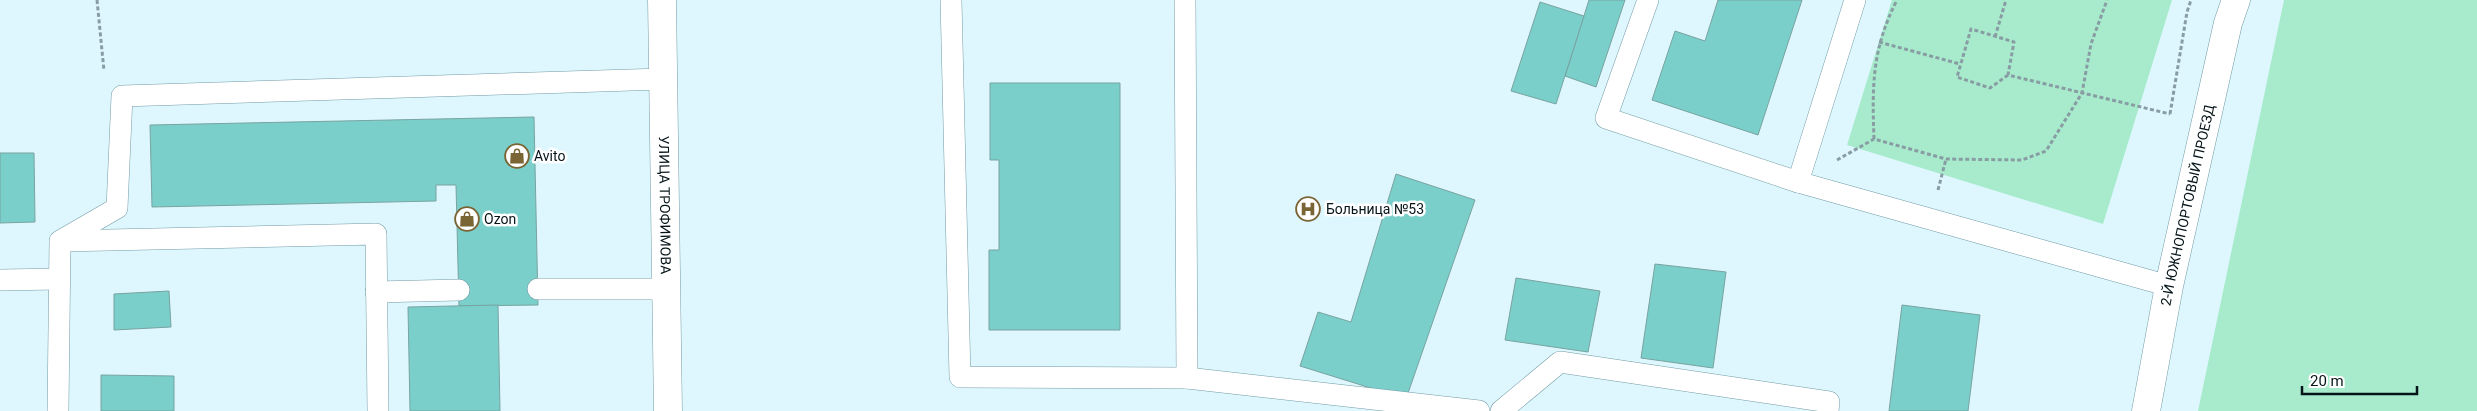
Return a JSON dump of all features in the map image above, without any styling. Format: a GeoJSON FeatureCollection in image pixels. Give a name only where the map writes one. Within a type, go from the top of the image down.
{"type":"FeatureCollection","features":[{"type":"Feature","properties":{"kind":"main road","name":"УЛИЦА ТРОФИМОВА"},"geometry":{"type":"LineString","coordinates":[[662,0],[668,411]]}},
{"type":"Feature","properties":{"kind":"main road","name":"2-Й ЮЖНОПОРТОВЫЙ ПРОЕЗД"},"geometry":{"type":"LineString","coordinates":[[2146,411],[2169,286],[2228,23],[2236,0]]}},
{"type":"Feature","properties":{"kind":"lane"},"geometry":{"type":"LineString","coordinates":[[951,0],[960,377],[1187,378],[1480,411]]}},
{"type":"Feature","properties":{"kind":"lane"},"geometry":{"type":"LineString","coordinates":[[1184,0],[1187,378]]}},
{"type":"Feature","properties":{"kind":"lane"},"geometry":{"type":"LineString","coordinates":[[1648,0],[1606,118],[1798,182],[2169,286]]}},
{"type":"Feature","properties":{"kind":"lane"},"geometry":{"type":"LineString","coordinates":[[1798,182],[1855,0]]}},
{"type":"Feature","properties":{"kind":"lane"},"geometry":{"type":"LineString","coordinates":[[60,241],[116,208],[122,96],[663,80]]}},
{"type":"Feature","properties":{"kind":"lane"},"geometry":{"type":"LineString","coordinates":[[60,241],[376,234],[378,411]]}},
{"type":"Feature","properties":{"kind":"lane"},"geometry":{"type":"LineString","coordinates":[[58,411],[60,241]]}},
{"type":"Feature","properties":{"kind":"lane"},"geometry":{"type":"LineString","coordinates":[[0,280],[59,279]]}},
{"type":"Feature","properties":{"kind":"lane"},"geometry":{"type":"LineString","coordinates":[[538,289],[667,289]]}},
{"type":"Feature","properties":{"kind":"lane"},"geometry":{"type":"LineString","coordinates":[[376,292],[458,290]]}},
{"type":"Feature","properties":{"kind":"lane"},"geometry":{"type":"LineString","coordinates":[[1501,411],[1560,362],[1829,402],[1828,411]]}},
{"type":"Feature","properties":{"kind":"path"},"geometry":{"type":"LineString","coordinates":[[1897,0],[1884,26],[1879,42],[1872,93],[1874,139],[1946,159],[2022,160],[2046,151],[2082,93],[2091,44],[2107,0]]}},
{"type":"Feature","properties":{"kind":"path"},"geometry":{"type":"LineString","coordinates":[[1996,37],[2006,0]]}},
{"type":"Feature","properties":{"kind":"path"},"geometry":{"type":"LineString","coordinates":[[1971,29],[1996,37],[2014,42],[2008,76],[1990,88],[1957,77],[1971,29]]}},
{"type":"Feature","properties":{"kind":"path"},"geometry":{"type":"LineString","coordinates":[[1879,42],[1960,64]]}},
{"type":"Feature","properties":{"kind":"path"},"geometry":{"type":"LineString","coordinates":[[2008,76],[2170,114]]}},
{"type":"Feature","properties":{"kind":"green space"},"geometry":{"type":"Polygon","coordinates":[[[1892,0],[2172,0],[2103,224],[1847,145],[1892,0]]]}},
{"type":"Feature","properties":{"kind":"green space"},"geometry":{"type":"Polygon","coordinates":[[[2284,0],[2477,0],[2477,411],[2198,411],[2284,0]]]}},
{"type":"Feature","properties":{"kind":"building"},"geometry":{"type":"Polygon","coordinates":[[[1589,0],[1625,0],[1596,87],[1565,76],[1589,0]]]}},
{"type":"Feature","properties":{"kind":"building"},"geometry":{"type":"Polygon","coordinates":[[[1718,0],[1802,0],[1758,135],[1652,100],[1675,31],[1705,41],[1718,0]]]}},
{"type":"Feature","properties":{"kind":"building"},"geometry":{"type":"Polygon","coordinates":[[[1540,2],[1584,16],[1556,104],[1511,91],[1540,2]]]}},
{"type":"Feature","properties":{"kind":"building"},"geometry":{"type":"Polygon","coordinates":[[[990,83],[1120,83],[1120,330],[989,330],[989,250],[999,250],[999,160],[990,160],[990,83]]]}},
{"type":"Feature","properties":{"kind":"building"},"geometry":{"type":"Polygon","coordinates":[[[534,117],[538,305],[459,306],[456,185],[436,185],[436,201],[152,207],[150,125],[534,117]]]}},
{"type":"Feature","properties":{"kind":"building"},"geometry":{"type":"Polygon","coordinates":[[[0,153],[34,153],[35,222],[0,223],[0,153]]]}},
{"type":"Feature","properties":{"kind":"building"},"geometry":{"type":"Polygon","coordinates":[[[1396,174],[1475,200],[1406,399],[1300,366],[1318,312],[1351,322],[1396,174]]]}},
{"type":"Feature","properties":{"kind":"building"},"geometry":{"type":"Polygon","coordinates":[[[1655,264],[1726,272],[1713,368],[1641,358],[1655,264]]]}},
{"type":"Feature","properties":{"kind":"building"},"geometry":{"type":"Polygon","coordinates":[[[1516,278],[1600,291],[1588,352],[1505,340],[1516,278]]]}},
{"type":"Feature","properties":{"kind":"building"},"geometry":{"type":"Polygon","coordinates":[[[169,291],[171,327],[114,330],[114,294],[169,291]]]}},
{"type":"Feature","properties":{"kind":"building"},"geometry":{"type":"Polygon","coordinates":[[[498,305],[500,411],[410,411],[408,307],[498,305]]]}},
{"type":"Feature","properties":{"kind":"building"},"geometry":{"type":"Polygon","coordinates":[[[1902,305],[1980,315],[1968,411],[1889,411],[1902,305]]]}},
{"type":"Feature","properties":{"kind":"building"},"geometry":{"type":"Polygon","coordinates":[[[101,375],[174,376],[174,411],[101,411],[101,375]]]}},
{"type":"Feature","properties":{"kind":"place","name":"Avito"},"geometry":{"type":"Point","coordinates":[517,156]}},
{"type":"Feature","properties":{"kind":"place","name":"Больница №53"},"geometry":{"type":"Point","coordinates":[1308,209]}},
{"type":"Feature","properties":{"kind":"place","name":"Ozon"},"geometry":{"type":"Point","coordinates":[467,219]}}]}
